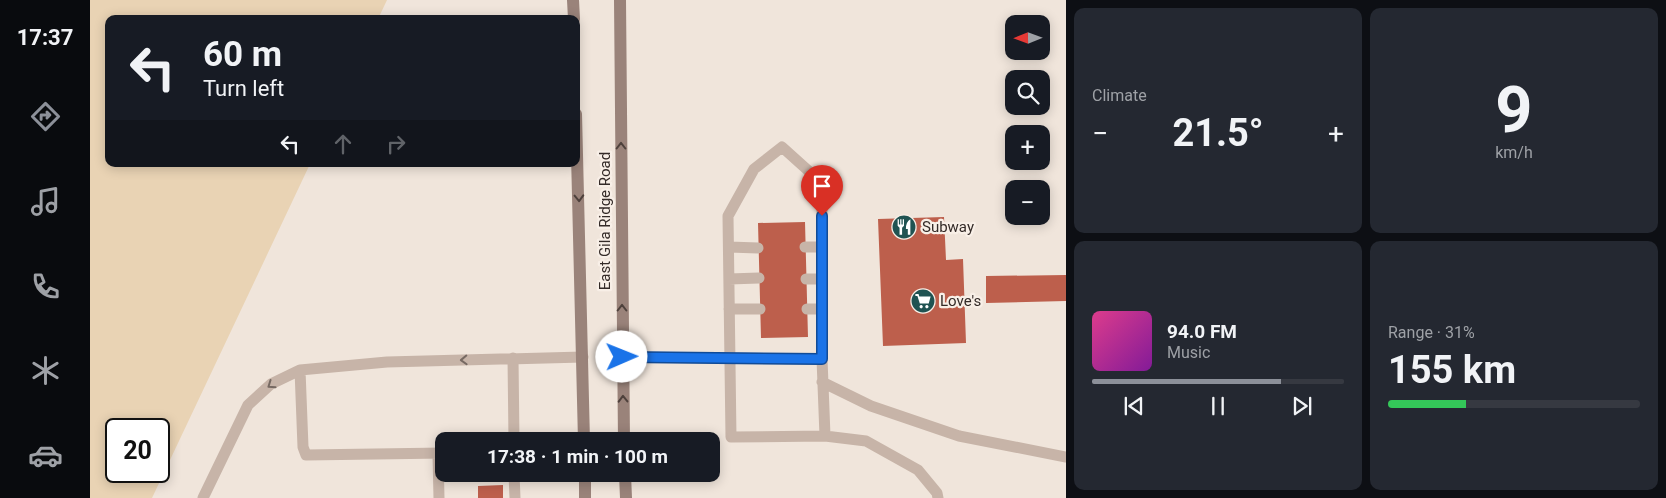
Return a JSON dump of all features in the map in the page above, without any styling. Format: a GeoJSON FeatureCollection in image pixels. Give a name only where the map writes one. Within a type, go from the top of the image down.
{"type":"FeatureCollection","features":[{"type":"Feature","properties":{"kind":"street"},"geometry":{"type":"LineString","coordinates":[[573,0],[574,15]]}},
{"type":"Feature","properties":{"kind":"street","name":"East Gila Ridge Road"},"geometry":{"type":"LineString","coordinates":[[620,0],[624,432]]}},
{"type":"Feature","properties":{"kind":"street","name":"East Gila Ridge Road"},"geometry":{"type":"LineString","coordinates":[[578,167],[584,432]]}},
{"type":"Feature","properties":{"kind":"street"},"geometry":{"type":"LineString","coordinates":[[585,482],[586,498]]}},
{"type":"Feature","properties":{"kind":"street"},"geometry":{"type":"LineString","coordinates":[[625,482],[626,498]]}},
{"type":"Feature","properties":{"kind":"lane"},"geometry":{"type":"LineString","coordinates":[[825,436],[822,382],[822,184],[782,146],[754,169],[728,216],[731,438],[825,436],[866,441],[918,470],[937,493],[938,498]]}},
{"type":"Feature","properties":{"kind":"lane"},"geometry":{"type":"LineString","coordinates":[[729,247],[758,248]]}},
{"type":"Feature","properties":{"kind":"lane"},"geometry":{"type":"LineString","coordinates":[[805,247],[822,248]]}},
{"type":"Feature","properties":{"kind":"lane"},"geometry":{"type":"LineString","coordinates":[[729,279],[759,278]]}},
{"type":"Feature","properties":{"kind":"lane"},"geometry":{"type":"LineString","coordinates":[[806,279],[822,279]]}},
{"type":"Feature","properties":{"kind":"lane"},"geometry":{"type":"LineString","coordinates":[[729,308],[760,309]]}},
{"type":"Feature","properties":{"kind":"lane"},"geometry":{"type":"LineString","coordinates":[[807,309],[822,308]]}},
{"type":"Feature","properties":{"kind":"lane"},"geometry":{"type":"LineString","coordinates":[[203,498],[248,405],[271,384],[300,370],[387,362],[583,357]]}},
{"type":"Feature","properties":{"kind":"lane"},"geometry":{"type":"LineString","coordinates":[[622,357],[822,359]]}},
{"type":"Feature","properties":{"kind":"lane"},"geometry":{"type":"LineString","coordinates":[[513,358],[514,432]]}},
{"type":"Feature","properties":{"kind":"lane"},"geometry":{"type":"LineString","coordinates":[[300,370],[303,448],[306,455],[435,453]]}},
{"type":"Feature","properties":{"kind":"lane"},"geometry":{"type":"LineString","coordinates":[[822,382],[871,406],[959,436],[1066,457]]}},
{"type":"Feature","properties":{"kind":"lane"},"geometry":{"type":"LineString","coordinates":[[439,498],[440,482]]}},
{"type":"Feature","properties":{"kind":"lane"},"geometry":{"type":"LineString","coordinates":[[514,482],[515,498]]}},
{"type":"Feature","properties":{"kind":"sand"},"geometry":{"type":"Polygon","coordinates":[[[90,0],[387,0],[380,15],[105,15],[105,167],[309,167],[170,460],[170,418],[105,418],[105,483],[159,483],[152,498],[90,498],[90,0]]]}},
{"type":"Feature","properties":{"kind":"building","name":"Love's"},"geometry":{"type":"Polygon","coordinates":[[[944,217],[946,260],[963,259],[966,343],[883,346],[878,219],[944,217]]]}},
{"type":"Feature","properties":{"kind":"building"},"geometry":{"type":"Polygon","coordinates":[[[805,222],[808,337],[761,338],[758,223],[805,222]]]}},
{"type":"Feature","properties":{"kind":"building"},"geometry":{"type":"Polygon","coordinates":[[[1066,275],[1066,301],[986,303],[986,276],[1066,275]]]}},
{"type":"Feature","properties":{"kind":"building"},"geometry":{"type":"Polygon","coordinates":[[[503,485],[503,498],[478,498],[478,486],[503,485]]]}},
{"type":"Feature","properties":{"kind":"place","name":"Subway"},"geometry":{"type":"Point","coordinates":[904,227]}},
{"type":"Feature","properties":{"kind":"place","name":"Love's"},"geometry":{"type":"Point","coordinates":[923,301]}},
{"type":"Feature","properties":{"kind":"route"},"geometry":{"type":"LineString","coordinates":[[622,357],[822,359],[822,216]]}}]}
